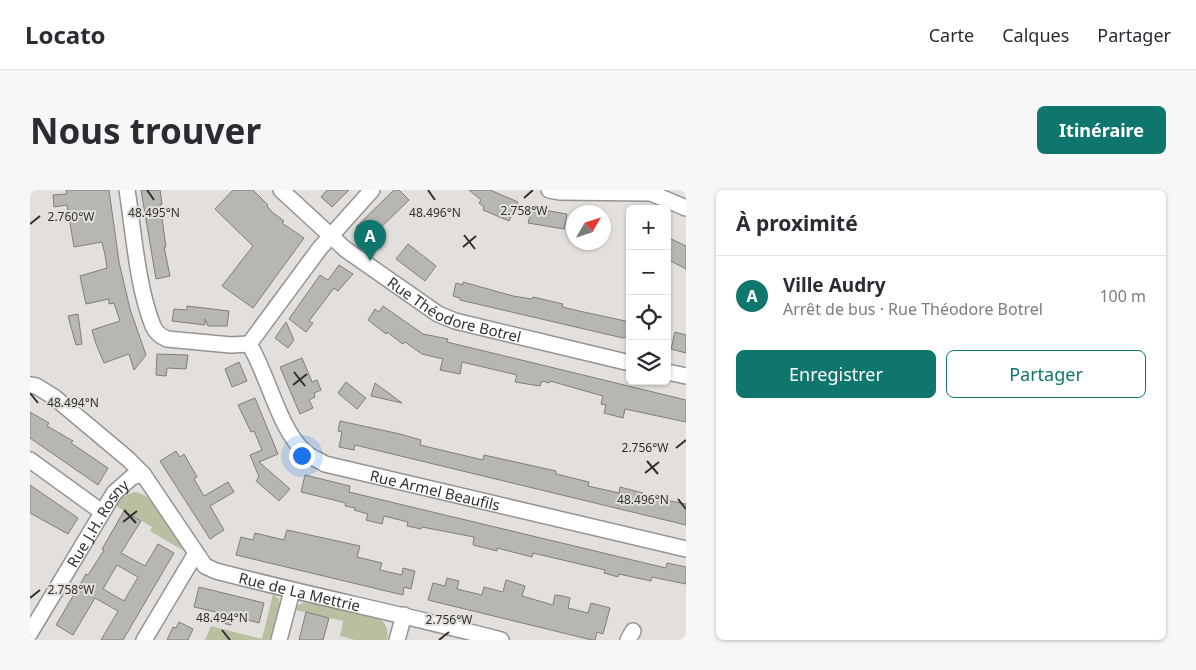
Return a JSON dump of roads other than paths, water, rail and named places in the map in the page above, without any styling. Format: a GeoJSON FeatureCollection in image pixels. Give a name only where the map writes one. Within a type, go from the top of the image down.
{"type":"FeatureCollection","features":[{"type":"Feature","properties":{"kind":"street"},"geometry":{"type":"LineString","coordinates":[[126,190],[144,293],[154,327],[159,335],[167,339],[231,345],[249,344],[330,236],[372,190]]}},
{"type":"Feature","properties":{"kind":"street","name":"Rue Théodore Botrel"},"geometry":{"type":"LineString","coordinates":[[281,190],[330,236],[367,265],[438,314],[454,320],[626,361]]}},
{"type":"Feature","properties":{"kind":"street"},"geometry":{"type":"LineString","coordinates":[[549,190],[560,192],[651,193],[686,208]]}},
{"type":"Feature","properties":{"kind":"street","name":"Rue Armel Beaufils"},"geometry":{"type":"LineString","coordinates":[[249,344],[258,360],[290,436],[305,452],[325,464],[686,549]]}},
{"type":"Feature","properties":{"kind":"street"},"geometry":{"type":"LineString","coordinates":[[671,373],[686,376]]}},
{"type":"Feature","properties":{"kind":"street","name":"Rue de La Mettrie"},"geometry":{"type":"LineString","coordinates":[[30,385],[36,386],[54,397],[128,458],[143,474],[205,566],[216,571],[292,591],[404,615],[502,640]]}},
{"type":"Feature","properties":{"kind":"street"},"geometry":{"type":"LineString","coordinates":[[30,460],[102,512]]}},
{"type":"Feature","properties":{"kind":"street","name":"Rue J.H. Rosny"},"geometry":{"type":"LineString","coordinates":[[30,633],[102,512],[123,484],[132,477],[143,474]]}},
{"type":"Feature","properties":{"kind":"street"},"geometry":{"type":"LineString","coordinates":[[144,640],[196,553]]}},
{"type":"Feature","properties":{"kind":"street"},"geometry":{"type":"LineString","coordinates":[[279,640],[292,591]]}},
{"type":"Feature","properties":{"kind":"street"},"geometry":{"type":"LineString","coordinates":[[397,640],[404,615]]}},
{"type":"Feature","properties":{"kind":"place","name":"Ville Audry"},"geometry":{"type":"Point","coordinates":[370,261]}}]}
